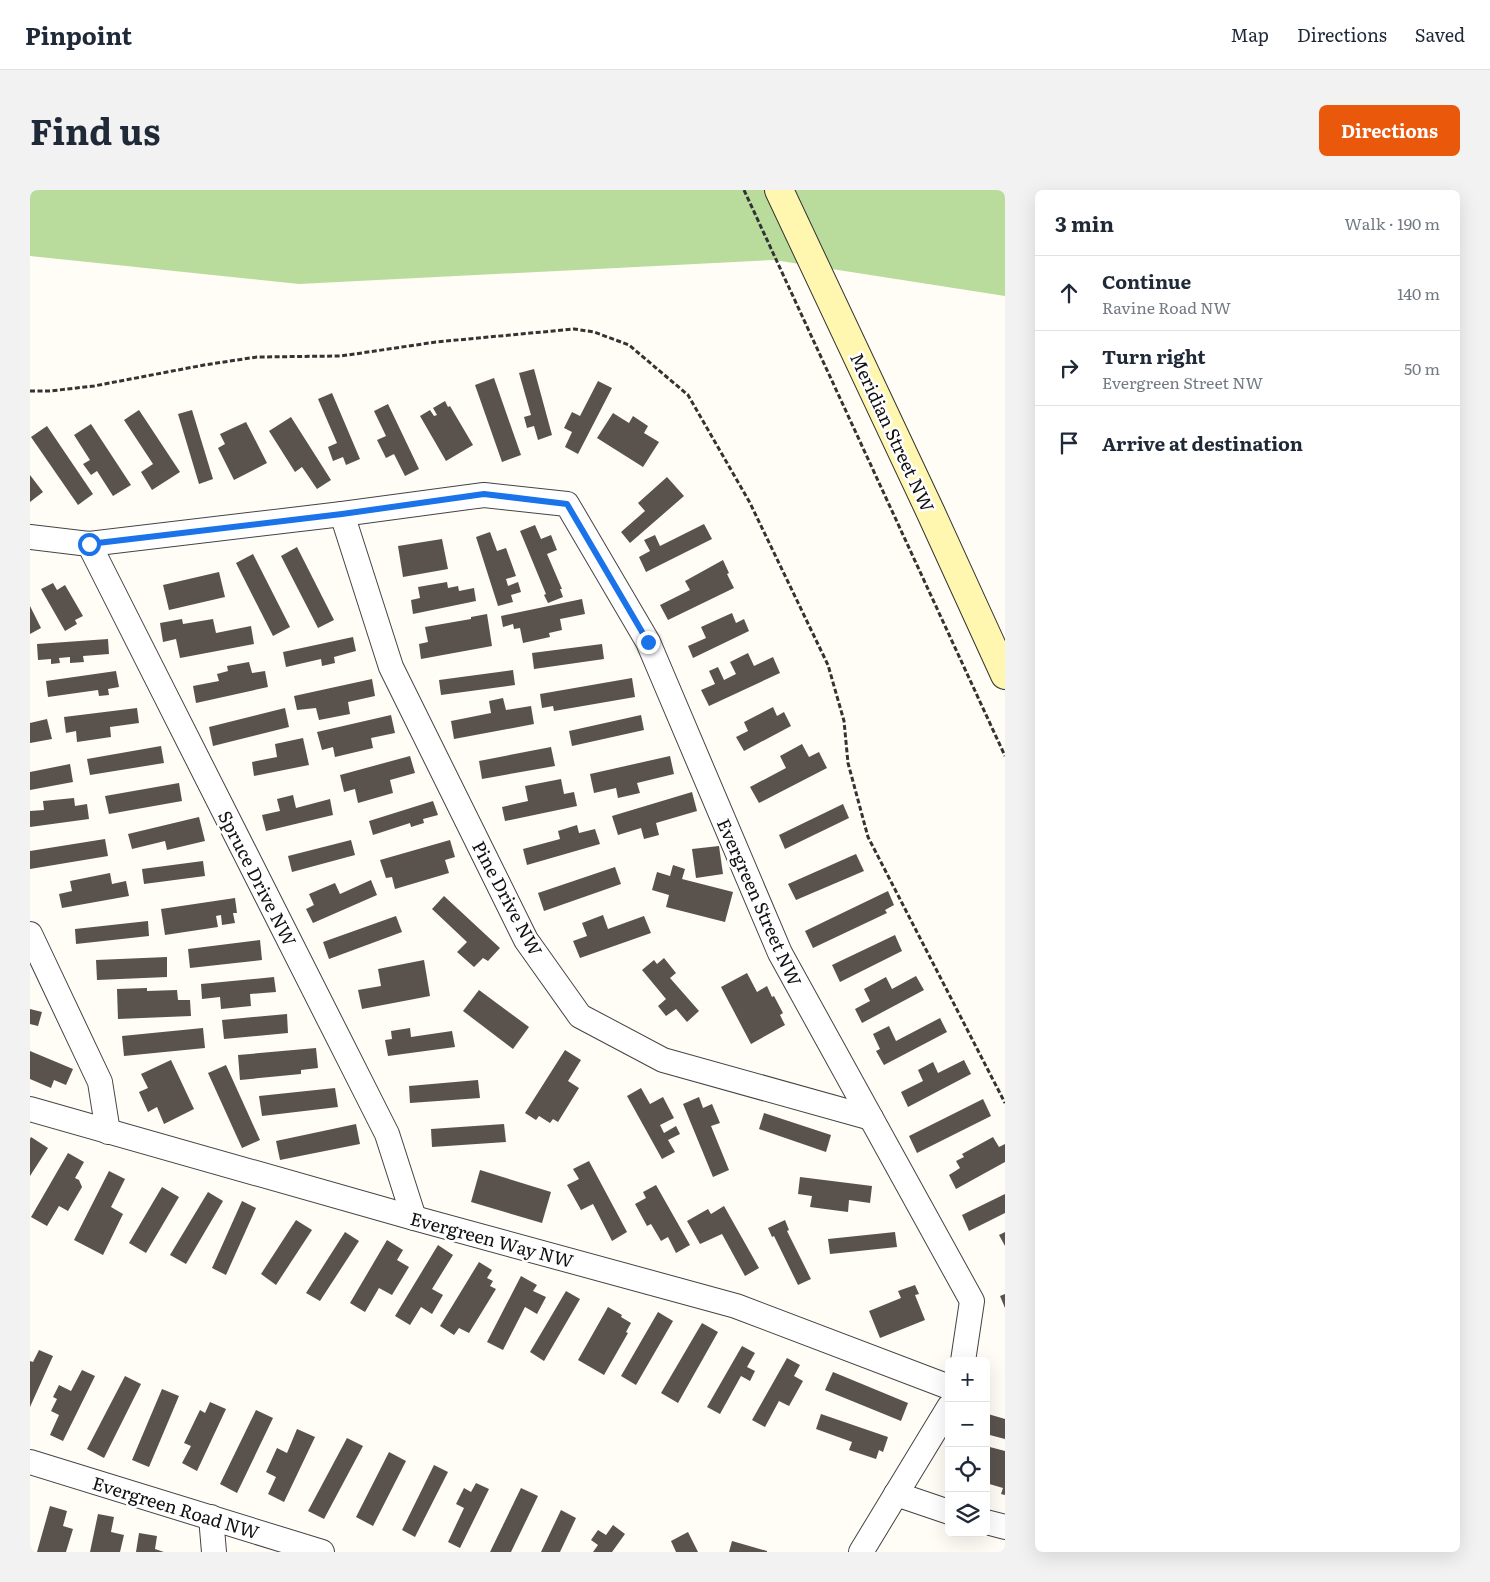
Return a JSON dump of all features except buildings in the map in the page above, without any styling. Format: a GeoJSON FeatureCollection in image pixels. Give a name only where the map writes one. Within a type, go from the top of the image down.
{"type":"FeatureCollection","features":[{"type":"Feature","properties":{"kind":"street","name":"Meridian Street NW"},"geometry":{"type":"LineString","coordinates":[[779,190],[1005,674]]}},
{"type":"Feature","properties":{"kind":"street","name":"Evergreen Street NW"},"geometry":{"type":"LineString","coordinates":[[342,514],[484,494],[567,504],[648,642],[780,953],[972,1301],[964,1357]]}},
{"type":"Feature","properties":{"kind":"street"},"geometry":{"type":"LineString","coordinates":[[30,537],[89,544],[342,514]]}},
{"type":"Feature","properties":{"kind":"street","name":"Pine Drive NW"},"geometry":{"type":"LineString","coordinates":[[342,514],[391,667],[526,940],[580,1016],[663,1060],[871,1118]]}},
{"type":"Feature","properties":{"kind":"street","name":"Spruce Drive NW"},"geometry":{"type":"LineString","coordinates":[[89,544],[387,1134],[414,1218]]}},
{"type":"Feature","properties":{"kind":"street"},"geometry":{"type":"LineString","coordinates":[[30,934],[100,1082],[108,1132]]}},
{"type":"Feature","properties":{"kind":"street","name":"Evergreen Way NW"},"geometry":{"type":"LineString","coordinates":[[30,1109],[414,1218],[736,1306],[945,1384]]}},
{"type":"Feature","properties":{"kind":"street"},"geometry":{"type":"LineString","coordinates":[[861,1552],[945,1413]]}},
{"type":"Feature","properties":{"kind":"street","name":"Evergreen Road NW"},"geometry":{"type":"LineString","coordinates":[[30,1462],[322,1552]]}},
{"type":"Feature","properties":{"kind":"street"},"geometry":{"type":"LineString","coordinates":[[896,1494],[945,1511]]}},
{"type":"Feature","properties":{"kind":"street"},"geometry":{"type":"LineString","coordinates":[[211,1517],[214,1552]]}},
{"type":"Feature","properties":{"kind":"street"},"geometry":{"type":"LineString","coordinates":[[990,1523],[1005,1526]]}},
{"type":"Feature","properties":{"kind":"path"},"geometry":{"type":"LineString","coordinates":[[744,190],[1005,756]]}},
{"type":"Feature","properties":{"kind":"green space"},"geometry":{"type":"Polygon","coordinates":[[[30,190],[1005,190],[1005,296],[774,260],[299,284],[30,256],[30,190]]]}},
{"type":"Feature","properties":{"kind":"route"},"geometry":{"type":"LineString","coordinates":[[89,544],[342,514],[484,494],[567,504],[648,642]]}}]}
